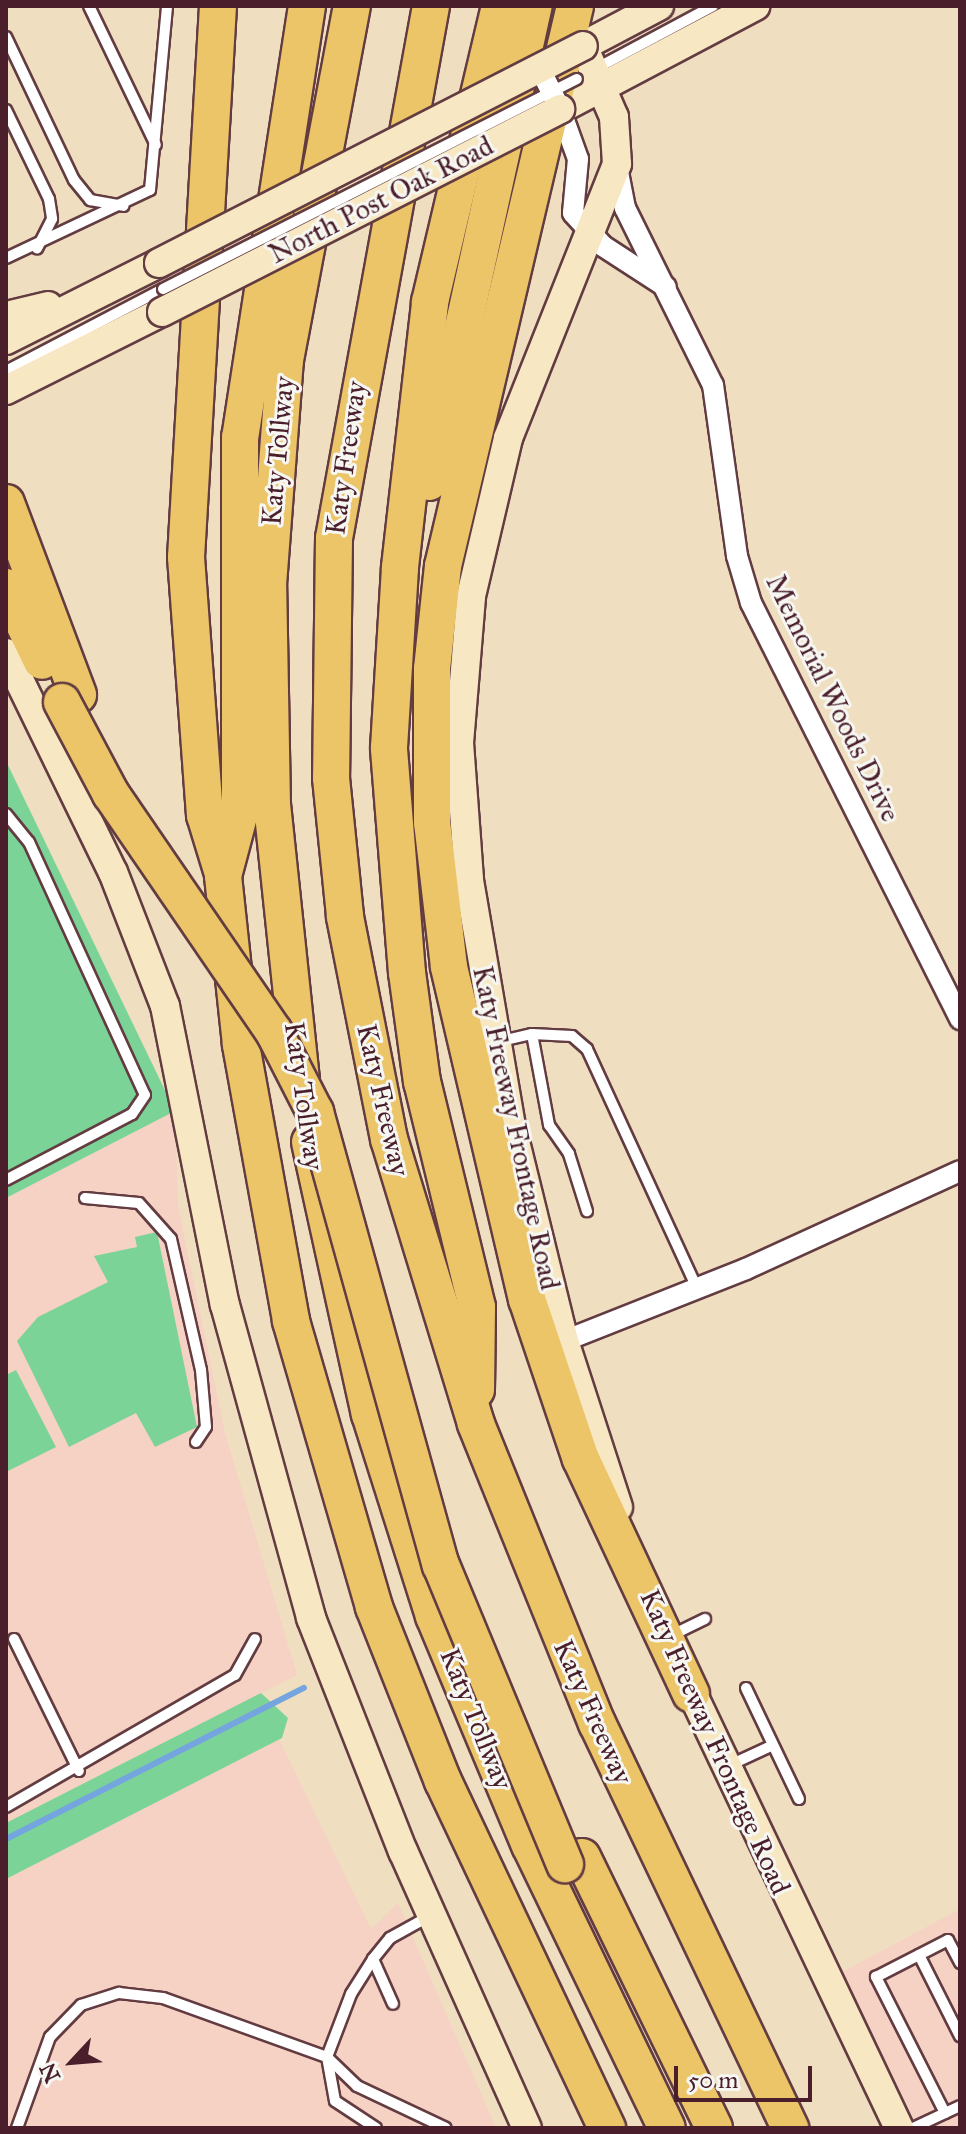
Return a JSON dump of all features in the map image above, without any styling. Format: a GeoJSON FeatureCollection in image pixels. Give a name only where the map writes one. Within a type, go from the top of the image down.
{"type":"FeatureCollection","features":[{"type":"Feature","properties":{"kind":"highway"},"geometry":{"type":"LineString","coordinates":[[218,6],[186,557],[205,815],[223,876],[258,1163],[291,1321],[351,1539],[437,1767],[607,2128]]}},
{"type":"Feature","properties":{"kind":"highway"},"geometry":{"type":"LineString","coordinates":[[223,876],[240,812],[240,437],[307,6]]}},
{"type":"Feature","properties":{"kind":"highway","name":"Katy Tollway"},"geometry":{"type":"LineString","coordinates":[[352,6],[285,360],[268,585],[272,806],[307,1125],[359,1373],[434,1616],[530,1845],[667,2128]]}},
{"type":"Feature","properties":{"kind":"highway","name":"Katy Freeway"},"geometry":{"type":"LineString","coordinates":[[431,6],[340,478],[331,592],[331,778],[345,917],[389,1139],[476,1424],[597,1723],[790,2128]]}},
{"type":"Feature","properties":{"kind":"highway"},"geometry":{"type":"LineString","coordinates":[[476,1424],[477,1307],[422,1082],[403,945],[391,807],[391,680],[430,302],[500,6]]}},
{"type":"Feature","properties":{"kind":"highway"},"geometry":{"type":"LineString","coordinates":[[391,680],[460,316],[534,6]]}},
{"type":"Feature","properties":{"kind":"highway"},"geometry":{"type":"LineString","coordinates":[[575,6],[443,566],[432,669],[432,822],[449,967],[527,1299],[581,1459],[691,1694]]}},
{"type":"Feature","properties":{"kind":"highway"},"geometry":{"type":"LineString","coordinates":[[6,503],[70,698]]}},
{"type":"Feature","properties":{"kind":"highway"},"geometry":{"type":"LineString","coordinates":[[6,587],[70,698],[129,791],[258,976],[326,1093],[362,1198],[445,1522],[495,1664],[574,1860],[692,2128]]}},
{"type":"Feature","properties":{"kind":"highway"},"geometry":{"type":"LineString","coordinates":[[574,1860],[714,2128]]}},
{"type":"Feature","properties":{"kind":"main road","name":"North Post Oak Road"},"geometry":{"type":"LineString","coordinates":[[6,390],[162,288],[572,86],[659,6]]}},
{"type":"Feature","properties":{"kind":"main road","name":"North Post Oak Road"},"geometry":{"type":"LineString","coordinates":[[6,340],[103,292],[162,288],[572,86],[755,6]]}},
{"type":"Feature","properties":{"kind":"main road","name":"Katy Freeway Frontage Road"},"geometry":{"type":"LineString","coordinates":[[572,86],[617,127],[617,164],[511,427],[465,641],[460,797],[495,1042],[564,1341],[668,1636],[725,1768],[899,2128]]}},
{"type":"Feature","properties":{"kind":"main road"},"geometry":{"type":"LineString","coordinates":[[6,316],[103,292]]}},
{"type":"Feature","properties":{"kind":"main road"},"geometry":{"type":"LineString","coordinates":[[6,653],[113,872],[165,1006],[225,1305],[280,1516],[311,1618],[430,1915],[527,2128]]}},
{"type":"Feature","properties":{"kind":"street","name":"Memorial Woods Drive"},"geometry":{"type":"LineString","coordinates":[[572,86],[578,159],[571,207],[589,232],[673,296]]}},
{"type":"Feature","properties":{"kind":"street","name":"Memorial Woods Drive"},"geometry":{"type":"LineString","coordinates":[[617,164],[625,208],[673,296],[713,385],[737,556],[751,603],[960,1019]]}},
{"type":"Feature","properties":{"kind":"street"},"geometry":{"type":"LineString","coordinates":[[564,1341],[698,1290],[960,1171]]}},
{"type":"Feature","properties":{"kind":"lane"},"geometry":{"type":"LineString","coordinates":[[89,6],[156,147]]}},
{"type":"Feature","properties":{"kind":"lane"},"geometry":{"type":"LineString","coordinates":[[6,258],[36,249],[133,204],[150,190],[167,6]]}},
{"type":"Feature","properties":{"kind":"lane"},"geometry":{"type":"LineString","coordinates":[[572,86],[713,6]]}},
{"type":"Feature","properties":{"kind":"lane"},"geometry":{"type":"LineString","coordinates":[[6,37],[82,191],[109,207],[133,204]]}},
{"type":"Feature","properties":{"kind":"lane"},"geometry":{"type":"LineString","coordinates":[[6,110],[49,199],[52,219],[36,249]]}},
{"type":"Feature","properties":{"kind":"lane"},"geometry":{"type":"LineString","coordinates":[[6,371],[162,288]]}},
{"type":"Feature","properties":{"kind":"lane"},"geometry":{"type":"LineString","coordinates":[[6,1180],[132,1114],[145,1095],[29,842],[7,818]]}},
{"type":"Feature","properties":{"kind":"lane"},"geometry":{"type":"LineString","coordinates":[[495,1042],[532,1034],[572,1036],[587,1049],[698,1290]]}},
{"type":"Feature","properties":{"kind":"lane"},"geometry":{"type":"LineString","coordinates":[[532,1034],[549,1125],[569,1154],[587,1211]]}},
{"type":"Feature","properties":{"kind":"lane"},"geometry":{"type":"LineString","coordinates":[[85,1198],[139,1203],[171,1239],[201,1370],[206,1427],[196,1442]]}},
{"type":"Feature","properties":{"kind":"lane"},"geometry":{"type":"LineString","coordinates":[[668,1636],[705,1619]]}},
{"type":"Feature","properties":{"kind":"lane"},"geometry":{"type":"LineString","coordinates":[[14,1639],[79,1771]]}},
{"type":"Feature","properties":{"kind":"lane"},"geometry":{"type":"LineString","coordinates":[[6,1807],[79,1771],[235,1675],[255,1639]]}},
{"type":"Feature","properties":{"kind":"lane"},"geometry":{"type":"LineString","coordinates":[[746,1688],[799,1799]]}},
{"type":"Feature","properties":{"kind":"lane"},"geometry":{"type":"LineString","coordinates":[[725,1768],[773,1745]]}},
{"type":"Feature","properties":{"kind":"lane"},"geometry":{"type":"LineString","coordinates":[[376,2128],[335,2101],[327,2057],[351,1994],[373,1959],[390,1938],[430,1915]]}},
{"type":"Feature","properties":{"kind":"lane"},"geometry":{"type":"LineString","coordinates":[[940,2120],[876,1977],[948,1940],[960,1963]]}},
{"type":"Feature","properties":{"kind":"lane"},"geometry":{"type":"LineString","coordinates":[[919,1955],[960,2036]]}},
{"type":"Feature","properties":{"kind":"lane"},"geometry":{"type":"LineString","coordinates":[[373,1959],[393,2004]]}},
{"type":"Feature","properties":{"kind":"lane"},"geometry":{"type":"LineString","coordinates":[[17,2128],[50,2037],[81,2005],[119,1993],[163,1998],[327,2057],[357,2086],[446,2128]]}},
{"type":"Feature","properties":{"kind":"lane"},"geometry":{"type":"LineString","coordinates":[[913,2128],[940,2120],[960,2106]]}},
{"type":"Feature","properties":{"kind":"shaded area"},"geometry":{"type":"Polygon","coordinates":[[[175,1111],[178,1206],[225,1433],[297,1675],[6,1823],[6,1198],[175,1111]]]}},
{"type":"Feature","properties":{"kind":"shaded area"},"geometry":{"type":"Polygon","coordinates":[[[279,1739],[371,1929],[398,1903],[496,2128],[6,2128],[6,1879],[279,1739]]]}},
{"type":"Feature","properties":{"kind":"shaded area"},"geometry":{"type":"Polygon","coordinates":[[[960,1909],[960,2128],[918,2128],[842,1972],[960,1909]]]}},
{"type":"Feature","properties":{"kind":"green space"},"geometry":{"type":"Polygon","coordinates":[[[6,761],[175,1111],[6,1198],[6,761]]]}},
{"type":"Feature","properties":{"kind":"green space"},"geometry":{"type":"Polygon","coordinates":[[[157,1232],[197,1427],[155,1447],[136,1413],[69,1447],[17,1341],[38,1317],[108,1282],[94,1256],[137,1247],[135,1237],[157,1232]]]}},
{"type":"Feature","properties":{"kind":"green space"},"geometry":{"type":"Polygon","coordinates":[[[16,1370],[56,1447],[6,1472],[6,1375],[16,1370]]]}},
{"type":"Feature","properties":{"kind":"green space"},"geometry":{"type":"Polygon","coordinates":[[[261,1693],[288,1718],[282,1738],[6,1879],[6,1823],[261,1693]]]}},
{"type":"Feature","properties":{"kind":"waterway"},"geometry":{"type":"LineString","coordinates":[[6,1839],[304,1688]]}}]}
